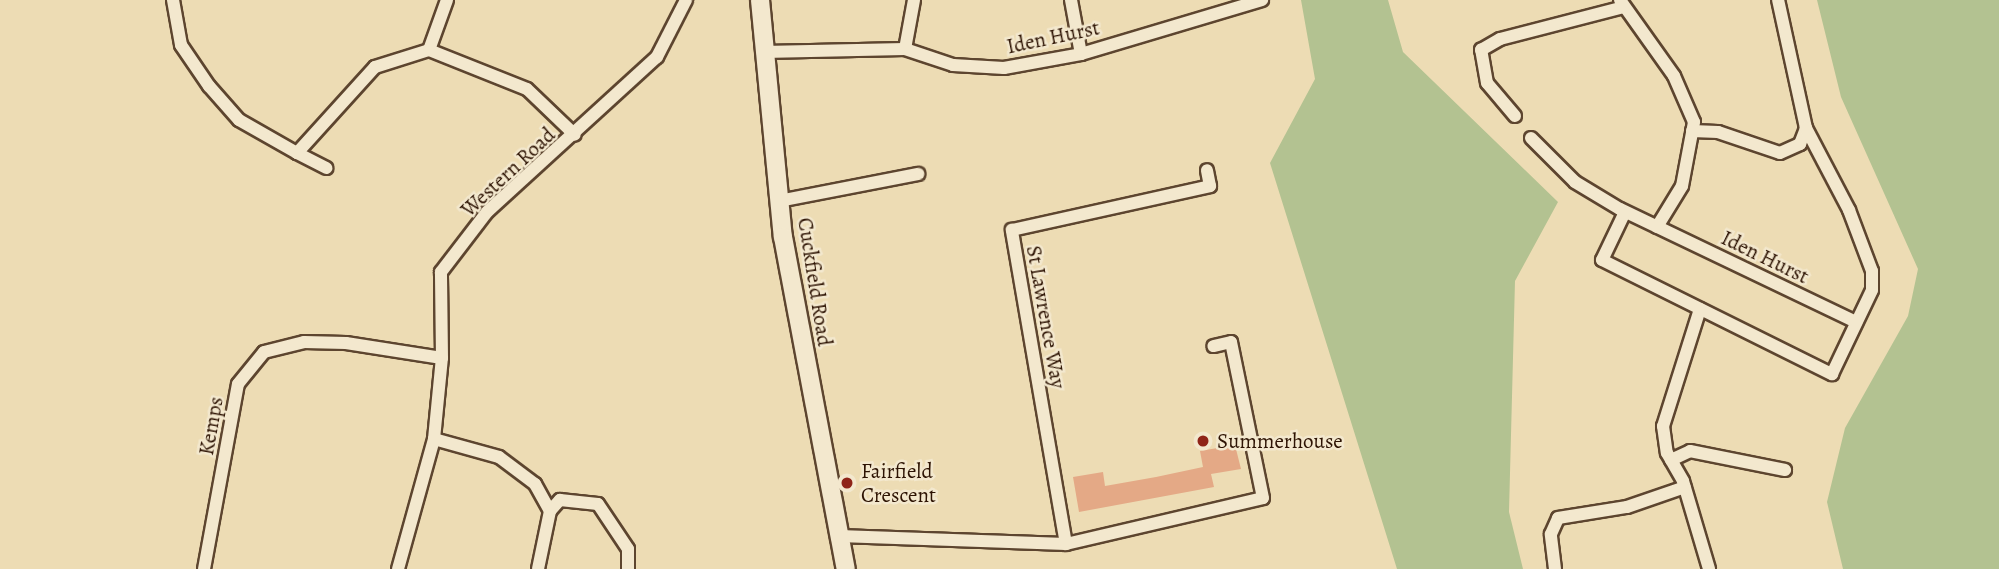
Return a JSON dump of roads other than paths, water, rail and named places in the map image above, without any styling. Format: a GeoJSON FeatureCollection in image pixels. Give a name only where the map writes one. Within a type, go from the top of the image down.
{"type":"FeatureCollection","features":[{"type":"Feature","properties":{"kind":"street"},"geometry":{"type":"LineString","coordinates":[[173,0],[181,45],[209,86],[239,120],[326,168]]}},
{"type":"Feature","properties":{"kind":"street"},"geometry":{"type":"LineString","coordinates":[[429,50],[447,0]]}},
{"type":"Feature","properties":{"kind":"street","name":"Western Road"},"geometry":{"type":"LineString","coordinates":[[398,569],[434,439],[442,358],[441,272],[487,212],[575,135],[657,57],[687,0]]}},
{"type":"Feature","properties":{"kind":"street","name":"Cuckfield Road"},"geometry":{"type":"LineString","coordinates":[[760,0],[779,201],[846,569]]}},
{"type":"Feature","properties":{"kind":"street"},"geometry":{"type":"LineString","coordinates":[[905,49],[914,0]]}},
{"type":"Feature","properties":{"kind":"street"},"geometry":{"type":"LineString","coordinates":[[1071,0],[1082,54]]}},
{"type":"Feature","properties":{"kind":"street","name":"Iden Hurst"},"geometry":{"type":"LineString","coordinates":[[763,52],[905,49],[953,65],[1004,68],[1082,54],[1262,0]]}},
{"type":"Feature","properties":{"kind":"street"},"geometry":{"type":"LineString","coordinates":[[1625,212],[1602,260],[1832,374],[1872,290],[1872,271],[1849,210],[1806,128],[1777,0]]}},
{"type":"Feature","properties":{"kind":"street"},"geometry":{"type":"LineString","coordinates":[[1515,116],[1487,83],[1481,50],[1500,39],[1622,3],[1674,76],[1694,122],[1682,186],[1657,227]]}},
{"type":"Feature","properties":{"kind":"street"},"geometry":{"type":"LineString","coordinates":[[297,153],[375,67],[429,50],[527,89],[575,135]]}},
{"type":"Feature","properties":{"kind":"street"},"geometry":{"type":"LineString","coordinates":[[1692,131],[1718,132],[1780,153],[1800,144],[1806,128]]}},
{"type":"Feature","properties":{"kind":"street","name":"Iden Hurst"},"geometry":{"type":"LineString","coordinates":[[1531,138],[1574,182],[1625,212],[1856,322]]}},
{"type":"Feature","properties":{"kind":"street","name":"St Lawrence Way"},"geometry":{"type":"LineString","coordinates":[[1066,544],[1012,230],[1210,186],[1207,170]]}},
{"type":"Feature","properties":{"kind":"street"},"geometry":{"type":"LineString","coordinates":[[779,201],[918,174]]}},
{"type":"Feature","properties":{"kind":"street"},"geometry":{"type":"LineString","coordinates":[[1700,309],[1662,426],[1671,460],[1685,487],[1709,569]]}},
{"type":"Feature","properties":{"kind":"street","name":"Kemps"},"geometry":{"type":"LineString","coordinates":[[204,569],[238,384],[264,352],[303,342],[346,343],[442,358]]}},
{"type":"Feature","properties":{"kind":"street"},"geometry":{"type":"LineString","coordinates":[[839,536],[1066,544],[1263,498],[1231,342],[1213,346]]}},
{"type":"Feature","properties":{"kind":"street"},"geometry":{"type":"LineString","coordinates":[[434,439],[499,457],[535,484],[551,511]]}},
{"type":"Feature","properties":{"kind":"street"},"geometry":{"type":"LineString","coordinates":[[1671,460],[1690,451],[1785,470]]}},
{"type":"Feature","properties":{"kind":"street"},"geometry":{"type":"LineString","coordinates":[[1556,569],[1551,534],[1558,518],[1628,507],[1685,487]]}},
{"type":"Feature","properties":{"kind":"street"},"geometry":{"type":"LineString","coordinates":[[538,569],[551,511],[560,500],[598,503],[628,549],[628,569]]}},
{"type":"Feature","properties":{"kind":"place","name":"Summerhouse"},"geometry":{"type":"Point","coordinates":[1203,441]}},
{"type":"Feature","properties":{"kind":"place","name":"Fairfield Crescent"},"geometry":{"type":"Point","coordinates":[847,483]}}]}
